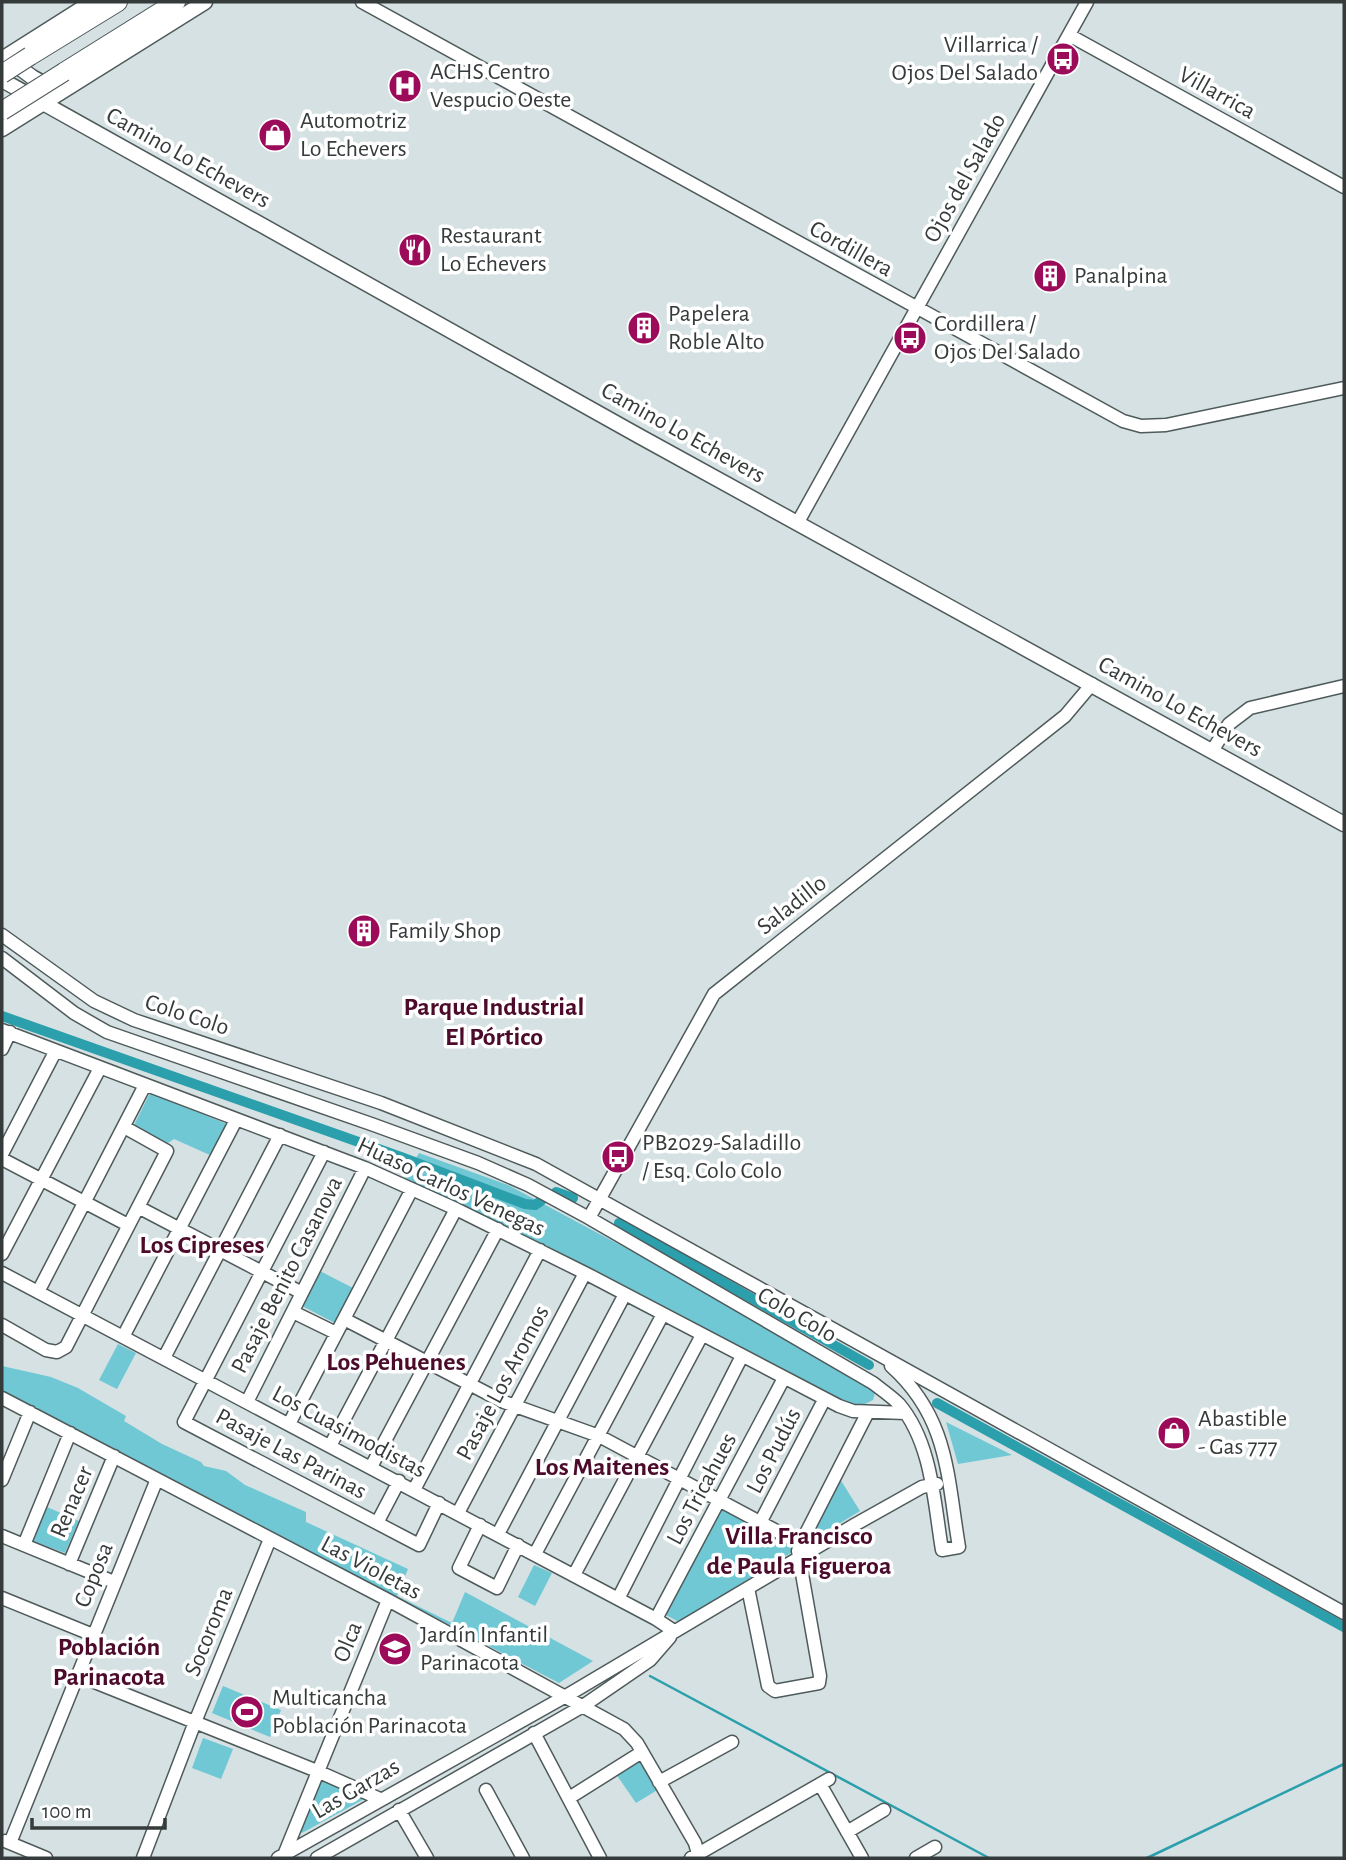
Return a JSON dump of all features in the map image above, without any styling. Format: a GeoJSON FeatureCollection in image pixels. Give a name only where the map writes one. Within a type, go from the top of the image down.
{"type":"FeatureCollection","features":[{"type":"Feature","properties":{"kind":"highway"},"geometry":{"type":"LineString","coordinates":[[3,63],[30,56],[118,2]]}},
{"type":"Feature","properties":{"kind":"highway"},"geometry":{"type":"LineString","coordinates":[[6,114],[64,72],[176,2]]}},
{"type":"Feature","properties":{"kind":"main road"},"geometry":{"type":"LineString","coordinates":[[63,91],[3,63],[92,2]]}},
{"type":"Feature","properties":{"kind":"main road"},"geometry":{"type":"LineString","coordinates":[[2,129],[6,114],[44,103],[205,2]]}},
{"type":"Feature","properties":{"kind":"main road","name":"Camino Lo Echevers"},"geometry":{"type":"LineString","coordinates":[[2,80],[1344,824]]}},
{"type":"Feature","properties":{"kind":"main road"},"geometry":{"type":"LineString","coordinates":[[63,91],[62,104],[67,116]]}},
{"type":"Feature","properties":{"kind":"street","name":"Cordillera"},"geometry":{"type":"LineString","coordinates":[[362,2],[1115,418],[1141,426],[1166,425],[1344,388]]}},
{"type":"Feature","properties":{"kind":"street","name":"Ojos del Salado"},"geometry":{"type":"LineString","coordinates":[[798,522],[1087,2]]}},
{"type":"Feature","properties":{"kind":"street","name":"Villarrica"},"geometry":{"type":"LineString","coordinates":[[1069,35],[1344,187]]}},
{"type":"Feature","properties":{"kind":"street","name":"Saladillo"},"geometry":{"type":"LineString","coordinates":[[589,1218],[714,994],[1065,716],[1092,684]]}},
{"type":"Feature","properties":{"kind":"street"},"geometry":{"type":"LineString","coordinates":[[1212,751],[1229,724],[1250,708],[1344,686]]}},
{"type":"Feature","properties":{"kind":"street","name":"Colo Colo"},"geometry":{"type":"LineString","coordinates":[[2,935],[94,1001],[134,1020],[392,1107],[536,1164],[1344,1613]]}},
{"type":"Feature","properties":{"kind":"street","name":"Colo Colo"},"geometry":{"type":"LineString","coordinates":[[2,958],[75,1013],[107,1032],[368,1123],[478,1163],[528,1185],[882,1390],[905,1413],[923,1448],[942,1550],[959,1547],[940,1437],[924,1404],[905,1378],[875,1351]]}},
{"type":"Feature","properties":{"kind":"street"},"geometry":{"type":"LineString","coordinates":[[2,1049],[6,1031]]}},
{"type":"Feature","properties":{"kind":"street","name":"Huaso Carlos Venegas"},"geometry":{"type":"LineString","coordinates":[[6,1031],[55,1052],[324,1152],[412,1189],[585,1273],[824,1400],[851,1411],[905,1413]]}},
{"type":"Feature","properties":{"kind":"street"},"geometry":{"type":"LineString","coordinates":[[55,1052],[3,1150],[41,1180],[128,1225]]}},
{"type":"Feature","properties":{"kind":"street"},"geometry":{"type":"LineString","coordinates":[[2,1254],[100,1068]]}},
{"type":"Feature","properties":{"kind":"street"},"geometry":{"type":"LineString","coordinates":[[38,1292],[145,1085]]}},
{"type":"Feature","properties":{"kind":"street"},"geometry":{"type":"LineString","coordinates":[[368,1123],[375,1101]]}},
{"type":"Feature","properties":{"kind":"street"},"geometry":{"type":"LineString","coordinates":[[384,1129],[392,1107]]}},
{"type":"Feature","properties":{"kind":"street"},"geometry":{"type":"LineString","coordinates":[[122,1336],[236,1120]]}},
{"type":"Feature","properties":{"kind":"street"},"geometry":{"type":"LineString","coordinates":[[2,1325],[46,1350],[57,1352],[66,1346],[167,1151],[124,1127]]}},
{"type":"Feature","properties":{"kind":"street"},"geometry":{"type":"LineString","coordinates":[[164,1358],[280,1135]]}},
{"type":"Feature","properties":{"kind":"street"},"geometry":{"type":"LineString","coordinates":[[205,1380],[324,1152]]}},
{"type":"Feature","properties":{"kind":"street","name":"Pasaje Benito Casanova"},"geometry":{"type":"LineString","coordinates":[[247,1402],[365,1168]]}},
{"type":"Feature","properties":{"kind":"street"},"geometry":{"type":"LineString","coordinates":[[289,1424],[412,1189]]}},
{"type":"Feature","properties":{"kind":"street"},"geometry":{"type":"LineString","coordinates":[[138,1207],[302,1293]]}},
{"type":"Feature","properties":{"kind":"street"},"geometry":{"type":"LineString","coordinates":[[330,1446],[456,1209]]}},
{"type":"Feature","properties":{"kind":"street"},"geometry":{"type":"LineString","coordinates":[[371,1467],[498,1229]]}},
{"type":"Feature","properties":{"kind":"street"},"geometry":{"type":"LineString","coordinates":[[414,1490],[540,1250]]}},
{"type":"Feature","properties":{"kind":"street","name":"Pasaje Los Aromos"},"geometry":{"type":"LineString","coordinates":[[458,1513],[585,1273]]}},
{"type":"Feature","properties":{"kind":"street","name":"Los Cuasimodistas"},"geometry":{"type":"LineString","coordinates":[[3,1278],[38,1292],[399,1481],[674,1631]]}},
{"type":"Feature","properties":{"kind":"street"},"geometry":{"type":"LineString","coordinates":[[498,1534],[625,1294]]}},
{"type":"Feature","properties":{"kind":"street"},"geometry":{"type":"LineString","coordinates":[[293,1312],[336,1333]]}},
{"type":"Feature","properties":{"kind":"street"},"geometry":{"type":"LineString","coordinates":[[535,1554],[663,1314]]}},
{"type":"Feature","properties":{"kind":"street"},"geometry":{"type":"LineString","coordinates":[[344,1319],[513,1406],[599,1436],[761,1521],[801,1547]]}},
{"type":"Feature","properties":{"kind":"street"},"geometry":{"type":"LineString","coordinates":[[574,1575],[702,1335]]}},
{"type":"Feature","properties":{"kind":"street"},"geometry":{"type":"LineString","coordinates":[[618,1599],[742,1356]]}},
{"type":"Feature","properties":{"kind":"street","name":"Los Tricahues"},"geometry":{"type":"LineString","coordinates":[[656,1619],[784,1378]]}},
{"type":"Feature","properties":{"kind":"street","name":"Pasaje Las Parinas"},"geometry":{"type":"LineString","coordinates":[[205,1380],[184,1422],[419,1545],[439,1503]]}},
{"type":"Feature","properties":{"kind":"street"},"geometry":{"type":"LineString","coordinates":[[924,1404],[930,1392],[938,1386]]}},
{"type":"Feature","properties":{"kind":"street"},"geometry":{"type":"LineString","coordinates":[[748,1587],[768,1686],[775,1691],[816,1685],[820,1680],[801,1547],[868,1412],[878,1407],[882,1390]]}},
{"type":"Feature","properties":{"kind":"street","name":"Las Violetas"},"geometry":{"type":"LineString","coordinates":[[2,1398],[388,1600],[624,1729],[642,1752],[695,1843],[696,1857]]}},
{"type":"Feature","properties":{"kind":"street","name":"Los Pudús"},"geometry":{"type":"LineString","coordinates":[[761,1521],[824,1400]]}},
{"type":"Feature","properties":{"kind":"street"},"geometry":{"type":"LineString","coordinates":[[2,1480],[30,1412]]}},
{"type":"Feature","properties":{"kind":"street"},"geometry":{"type":"LineString","coordinates":[[24,1545],[70,1433]]}},
{"type":"Feature","properties":{"kind":"street","name":"Renacer"},"geometry":{"type":"LineString","coordinates":[[69,1564],[114,1456]]}},
{"type":"Feature","properties":{"kind":"street","name":"Coposa"},"geometry":{"type":"LineString","coordinates":[[6,1841],[157,1479]]}},
{"type":"Feature","properties":{"kind":"street","name":"Pasaje Las Parinas"},"geometry":{"type":"LineString","coordinates":[[377,1523],[399,1481]]}},
{"type":"Feature","properties":{"kind":"street","name":"Las Garzas"},"geometry":{"type":"LineString","coordinates":[[281,1857],[566,1696],[748,1587],[801,1547],[912,1492],[931,1485],[948,1483]]}},
{"type":"Feature","properties":{"kind":"street"},"geometry":{"type":"LineString","coordinates":[[480,1525],[459,1568],[497,1588],[518,1545]]}},
{"type":"Feature","properties":{"kind":"street"},"geometry":{"type":"LineString","coordinates":[[2,1536],[114,1582]]}},
{"type":"Feature","properties":{"kind":"street","name":"Socoroma"},"geometry":{"type":"LineString","coordinates":[[143,1858],[270,1539]]}},
{"type":"Feature","properties":{"kind":"street"},"geometry":{"type":"LineString","coordinates":[[2,1598],[93,1634]]}},
{"type":"Feature","properties":{"kind":"street","name":"Olca"},"geometry":{"type":"LineString","coordinates":[[281,1857],[388,1600]]}},
{"type":"Feature","properties":{"kind":"street","name":"Las Garzas"},"geometry":{"type":"LineString","coordinates":[[317,1858],[583,1706],[650,1660],[674,1631]]}},
{"type":"Feature","properties":{"kind":"street"},"geometry":{"type":"LineString","coordinates":[[77,1675],[380,1799]]}},
{"type":"Feature","properties":{"kind":"street"},"geometry":{"type":"LineString","coordinates":[[534,1733],[600,1858]]}},
{"type":"Feature","properties":{"kind":"street"},"geometry":{"type":"LineString","coordinates":[[659,1782],[732,1742]]}},
{"type":"Feature","properties":{"kind":"street"},"geometry":{"type":"LineString","coordinates":[[569,1798],[642,1752]]}},
{"type":"Feature","properties":{"kind":"street"},"geometry":{"type":"LineString","coordinates":[[696,1857],[824,1781],[862,1858]]}},
{"type":"Feature","properties":{"kind":"street"},"geometry":{"type":"LineString","coordinates":[[486,1790],[523,1858]]}},
{"type":"Feature","properties":{"kind":"street"},"geometry":{"type":"LineString","coordinates":[[399,1810],[427,1858]]}},
{"type":"Feature","properties":{"kind":"street"},"geometry":{"type":"LineString","coordinates":[[847,1832],[884,1810]]}},
{"type":"Feature","properties":{"kind":"street"},"geometry":{"type":"LineString","coordinates":[[6,1841],[46,1858]]}},
{"type":"Feature","properties":{"kind":"street"},"geometry":{"type":"LineString","coordinates":[[916,1858],[935,1847]]}},
{"type":"Feature","properties":{"kind":"shaded area"},"geometry":{"type":"Polygon","coordinates":[[[150,1093],[227,1124],[212,1156],[174,1139],[168,1143],[133,1127],[150,1093]]]}},
{"type":"Feature","properties":{"kind":"shaded area"},"geometry":{"type":"Polygon","coordinates":[[[419,1153],[508,1185],[635,1253],[866,1387],[875,1393],[873,1400],[863,1405],[845,1404],[404,1178],[419,1153]]]}},
{"type":"Feature","properties":{"kind":"shaded area"},"geometry":{"type":"Polygon","coordinates":[[[318,1270],[353,1288],[335,1323],[300,1305],[318,1270]]]}},
{"type":"Feature","properties":{"kind":"shaded area"},"geometry":{"type":"Polygon","coordinates":[[[118,1344],[136,1353],[117,1389],[99,1380],[118,1344]]]}},
{"type":"Feature","properties":{"kind":"shaded area"},"geometry":{"type":"Polygon","coordinates":[[[2,1366],[51,1377],[78,1388],[126,1416],[124,1421],[162,1444],[201,1462],[204,1466],[226,1471],[245,1485],[306,1512],[306,1522],[408,1569],[397,1596],[452,1623],[465,1592],[593,1661],[559,1683],[2,1390],[2,1366]]]}},
{"type":"Feature","properties":{"kind":"shaded area"},"geometry":{"type":"Polygon","coordinates":[[[946,1422],[1012,1455],[958,1464],[946,1422]]]}},
{"type":"Feature","properties":{"kind":"shaded area"},"geometry":{"type":"Polygon","coordinates":[[[840,1479],[860,1511],[814,1539],[810,1537],[840,1479]]]}},
{"type":"Feature","properties":{"kind":"shaded area"},"geometry":{"type":"Polygon","coordinates":[[[47,1507],[79,1521],[65,1553],[33,1541],[47,1507]]]}},
{"type":"Feature","properties":{"kind":"shaded area"},"geometry":{"type":"Polygon","coordinates":[[[725,1510],[792,1546],[794,1551],[679,1622],[666,1615],[719,1512],[725,1510]]]}},
{"type":"Feature","properties":{"kind":"shaded area"},"geometry":{"type":"Polygon","coordinates":[[[534,1565],[552,1573],[535,1606],[518,1597],[534,1565]]]}},
{"type":"Feature","properties":{"kind":"shaded area","name":"Multicancha Población Parinacota"},"geometry":{"type":"Polygon","coordinates":[[[223,1686],[281,1710],[270,1737],[212,1713],[223,1686]]]}},
{"type":"Feature","properties":{"kind":"shaded area"},"geometry":{"type":"Polygon","coordinates":[[[203,1738],[233,1749],[221,1779],[192,1768],[203,1738]]]}},
{"type":"Feature","properties":{"kind":"shaded area"},"geometry":{"type":"Polygon","coordinates":[[[643,1758],[659,1789],[636,1803],[616,1774],[643,1758]]]}},
{"type":"Feature","properties":{"kind":"shaded area"},"geometry":{"type":"Polygon","coordinates":[[[320,1774],[366,1798],[302,1833],[299,1828],[320,1774]]]}},
{"type":"Feature","properties":{"kind":"waterway"},"geometry":{"type":"LineString","coordinates":[[2,1016],[401,1157],[525,1204],[535,1205],[541,1201]]}},
{"type":"Feature","properties":{"kind":"waterway"},"geometry":{"type":"LineString","coordinates":[[556,1192],[573,1198]]}},
{"type":"Feature","properties":{"kind":"waterway"},"geometry":{"type":"LineString","coordinates":[[619,1223],[869,1365]]}},
{"type":"Feature","properties":{"kind":"waterway"},"geometry":{"type":"LineString","coordinates":[[937,1403],[1344,1627]]}},
{"type":"Feature","properties":{"kind":"waterway"},"geometry":{"type":"LineString","coordinates":[[650,1676],[989,1858]]}},
{"type":"Feature","properties":{"kind":"waterway"},"geometry":{"type":"LineString","coordinates":[[1147,1858],[1344,1764]]}},
{"type":"Feature","properties":{"kind":"place","name":"Villarrica / Ojos Del Salado"},"geometry":{"type":"Point","coordinates":[1063,59]}},
{"type":"Feature","properties":{"kind":"place","name":"ACHS Centro Vespucio Oeste"},"geometry":{"type":"Point","coordinates":[405,86]}},
{"type":"Feature","properties":{"kind":"place","name":"Automotriz Lo Echevers"},"geometry":{"type":"Point","coordinates":[275,135]}},
{"type":"Feature","properties":{"kind":"place","name":"Restaurant Lo Echevers"},"geometry":{"type":"Point","coordinates":[415,250]}},
{"type":"Feature","properties":{"kind":"place","name":"Panalpina"},"geometry":{"type":"Point","coordinates":[1050,276]}},
{"type":"Feature","properties":{"kind":"place","name":"Papelera Roble Alto"},"geometry":{"type":"Point","coordinates":[644,328]}},
{"type":"Feature","properties":{"kind":"place","name":"Cordillera / Ojos Del Salado"},"geometry":{"type":"Point","coordinates":[910,338]}},
{"type":"Feature","properties":{"kind":"place","name":"Family Shop"},"geometry":{"type":"Point","coordinates":[364,931]}},
{"type":"Feature","properties":{"kind":"place","name":"PB2029-Saladillo / Esq. Colo Colo"},"geometry":{"type":"Point","coordinates":[618,1157]}},
{"type":"Feature","properties":{"kind":"place","name":"Abastible - Gas 777"},"geometry":{"type":"Point","coordinates":[1174,1433]}},
{"type":"Feature","properties":{"kind":"place","name":"Jardín Infantil Parinacota"},"geometry":{"type":"Point","coordinates":[395,1649]}},
{"type":"Feature","properties":{"kind":"place","name":"Multicancha Población Parinacota"},"geometry":{"type":"Point","coordinates":[247,1712]}},
{"type":"Feature","properties":{"kind":"district","name":"Parque Industrial El Pórtico"},"geometry":{"type":"Point","coordinates":[494,1022]}},
{"type":"Feature","properties":{"kind":"district","name":"Los Cipreses"},"geometry":{"type":"Point","coordinates":[202,1245]}},
{"type":"Feature","properties":{"kind":"district","name":"Los Pehuenes"},"geometry":{"type":"Point","coordinates":[396,1362]}},
{"type":"Feature","properties":{"kind":"district","name":"Los Maitenes"},"geometry":{"type":"Point","coordinates":[602,1467]}},
{"type":"Feature","properties":{"kind":"district","name":"Villa Francisco de Paula Figueroa"},"geometry":{"type":"Point","coordinates":[799,1551]}},
{"type":"Feature","properties":{"kind":"district","name":"Población Parinacota"},"geometry":{"type":"Point","coordinates":[109,1662]}}]}
